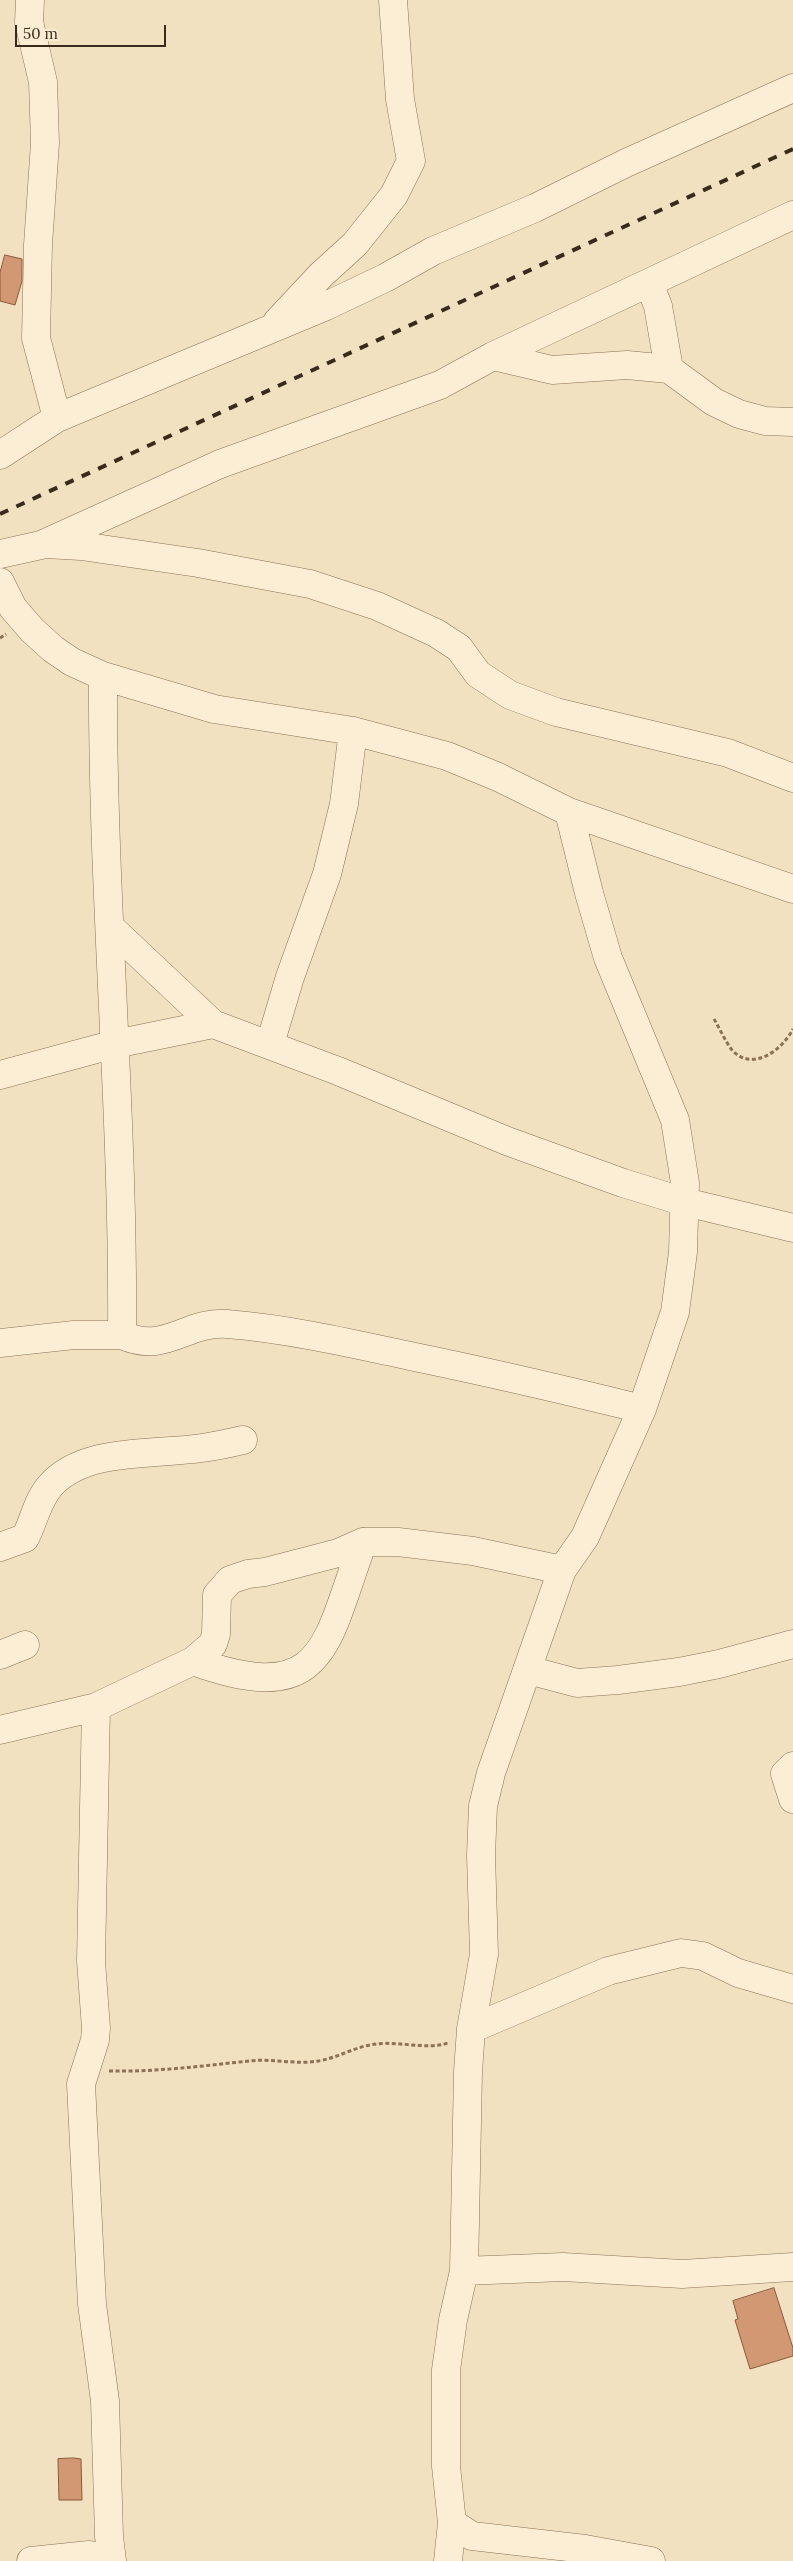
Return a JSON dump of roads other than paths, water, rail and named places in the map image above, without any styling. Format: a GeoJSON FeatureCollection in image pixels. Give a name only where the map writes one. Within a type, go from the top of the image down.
{"type":"FeatureCollection","features":[{"type":"Feature","properties":{"kind":"street"},"geometry":{"type":"LineString","coordinates":[[30,0],[29,22],[43,82],[46,143],[38,245],[36,338],[57,418]]}},
{"type":"Feature","properties":{"kind":"street"},"geometry":{"type":"LineString","coordinates":[[273,327],[321,275],[355,244],[394,196],[411,161],[400,99],[393,0]]}},
{"type":"Feature","properties":{"kind":"street"},"geometry":{"type":"LineString","coordinates":[[0,455],[57,418],[326,306],[385,278],[433,251],[535,208],[626,163],[793,88]]}},
{"type":"Feature","properties":{"kind":"street"},"geometry":{"type":"LineString","coordinates":[[0,554],[41,544],[220,464],[440,385],[493,356],[793,215]]}},
{"type":"Feature","properties":{"kind":"street"},"geometry":{"type":"LineString","coordinates":[[649,283],[658,306],[669,369]]}},
{"type":"Feature","properties":{"kind":"street"},"geometry":{"type":"LineString","coordinates":[[493,356],[552,370],[627,365],[669,369],[714,402],[739,414],[765,421],[793,422]]}},
{"type":"Feature","properties":{"kind":"street"},"geometry":{"type":"LineString","coordinates":[[41,544],[117,551],[252,572],[310,584],[377,606],[436,633],[460,648],[478,674],[510,695],[556,712],[728,754],[793,778]]}},
{"type":"Feature","properties":{"kind":"street"},"geometry":{"type":"LineString","coordinates":[[0,582],[14,608],[32,630],[53,650],[72,662],[102,676],[214,709],[353,731],[447,756],[498,777],[569,812],[793,889]]}},
{"type":"Feature","properties":{"kind":"street"},"geometry":{"type":"LineString","coordinates":[[102,676],[104,834],[110,927],[123,1228],[122,1335]]}},
{"type":"Feature","properties":{"kind":"street"},"geometry":{"type":"LineString","coordinates":[[270,1044],[290,977],[327,874],[344,804],[353,731]]}},
{"type":"Feature","properties":{"kind":"street"},"geometry":{"type":"LineString","coordinates":[[448,2561],[452,2523],[446,2466],[446,2370],[464,2271],[471,2034],[484,1954],[481,1856],[483,1806],[492,1773],[562,1570],[588,1530],[642,1409],[675,1312],[683,1252],[684,1202],[682,1153],[675,1120],[608,958],[589,893],[569,812]]}},
{"type":"Feature","properties":{"kind":"street"},"geometry":{"type":"LineString","coordinates":[[110,927],[213,1024],[270,1044],[507,1141],[623,1183],[684,1202],[793,1228]]}},
{"type":"Feature","properties":{"kind":"street"},"geometry":{"type":"LineString","coordinates":[[0,1075],[115,1044],[213,1024]]}},
{"type":"Feature","properties":{"kind":"street"},"geometry":{"type":"LineString","coordinates":[[0,1343],[74,1335],[122,1335],[144,1342],[157,1342],[210,1324],[296,1334],[446,1362],[642,1409]]}},
{"type":"Feature","properties":{"kind":"street"},"geometry":{"type":"LineString","coordinates":[[0,1546],[25,1538],[33,1523],[39,1502],[49,1487],[74,1467],[110,1457],[203,1448],[243,1440]]}},
{"type":"Feature","properties":{"kind":"street"},"geometry":{"type":"LineString","coordinates":[[0,1730],[96,1707],[193,1661],[213,1644],[216,1634],[217,1595],[230,1580],[338,1553],[363,1542],[398,1542],[472,1551],[562,1570]]}},
{"type":"Feature","properties":{"kind":"street"},"geometry":{"type":"LineString","coordinates":[[193,1661],[222,1672],[278,1678],[294,1672],[313,1659],[330,1636],[363,1542]]}},
{"type":"Feature","properties":{"kind":"street"},"geometry":{"type":"LineString","coordinates":[[528,1670],[577,1683],[618,1680],[679,1672],[719,1664],[793,1644]]}},
{"type":"Feature","properties":{"kind":"street"},"geometry":{"type":"LineString","coordinates":[[0,1655],[25,1645]]}},
{"type":"Feature","properties":{"kind":"street"},"geometry":{"type":"LineString","coordinates":[[31,2561],[89,2555],[112,2560],[109,2536],[105,2401],[92,2304],[81,2084],[95,2040],[96,2028],[92,1961],[96,1707]]}},
{"type":"Feature","properties":{"kind":"street"},"geometry":{"type":"LineString","coordinates":[[793,1766],[786,1774],[793,1799]]}},
{"type":"Feature","properties":{"kind":"street"},"geometry":{"type":"LineString","coordinates":[[471,2034],[608,1971],[681,1953],[703,1956],[738,1974],[793,1989]]}},
{"type":"Feature","properties":{"kind":"street"},"geometry":{"type":"LineString","coordinates":[[464,2271],[563,2267],[682,2274],[793,2267]]}},
{"type":"Feature","properties":{"kind":"street"},"geometry":{"type":"LineString","coordinates":[[452,2523],[472,2536],[585,2549],[651,2561]]}},
{"type":"Feature","properties":{"kind":"railway"},"geometry":{"type":"LineString","coordinates":[[0,514],[793,149]]}}]}
